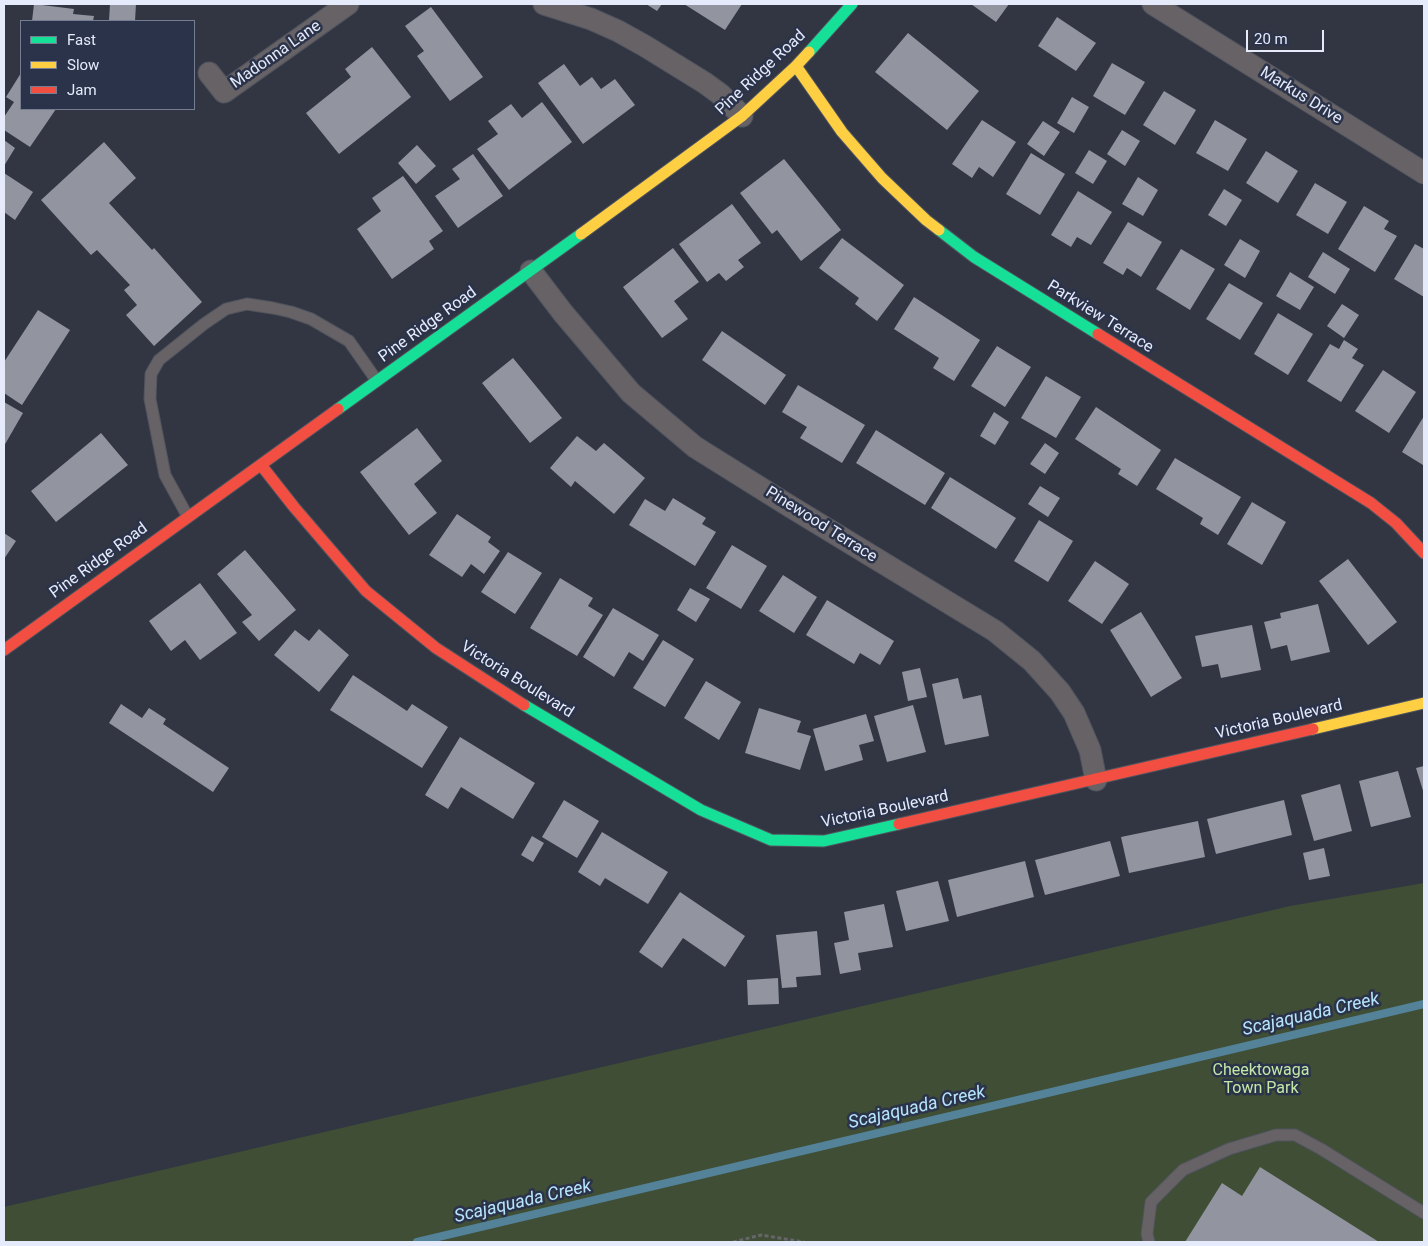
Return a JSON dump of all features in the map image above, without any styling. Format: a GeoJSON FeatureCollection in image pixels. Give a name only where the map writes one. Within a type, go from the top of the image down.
{"type":"FeatureCollection","features":[{"type":"Feature","properties":{"kind":"street","name":"Madonna Lane"},"geometry":{"type":"LineString","coordinates":[[209,72],[224,92],[348,4]]}},
{"type":"Feature","properties":{"kind":"street"},"geometry":{"type":"LineString","coordinates":[[544,4],[591,19],[638,42],[705,83],[720,94],[742,116]]}},
{"type":"Feature","properties":{"kind":"street","name":"Pine Ridge Road"},"geometry":{"type":"LineString","coordinates":[[4,650],[378,382],[742,116],[796,66],[852,4]]}},
{"type":"Feature","properties":{"kind":"street","name":"Markus Drive"},"geometry":{"type":"LineString","coordinates":[[1153,4],[1424,173]]}},
{"type":"Feature","properties":{"kind":"street","name":"Parkview Terrace"},"geometry":{"type":"LineString","coordinates":[[796,66],[842,132],[882,178],[933,225],[982,262],[1371,503],[1396,524],[1424,553]]}},
{"type":"Feature","properties":{"kind":"street","name":"Pinewood Terrace"},"geometry":{"type":"LineString","coordinates":[[531,271],[563,313],[631,393],[695,447],[814,522],[988,627],[1018,648],[1060,692],[1074,713],[1090,750],[1096,780]]}},
{"type":"Feature","properties":{"kind":"street","name":"Victoria Boulevard"},"geometry":{"type":"LineString","coordinates":[[261,465],[366,592],[436,648],[517,702],[701,810],[771,840],[824,841],[1096,780],[1424,702]]}},
{"type":"Feature","properties":{"kind":"lane"},"geometry":{"type":"LineString","coordinates":[[188,517],[165,475],[150,399],[151,374],[159,360],[204,324],[226,310],[247,304],[273,308],[312,319],[349,341],[378,382]]}},
{"type":"Feature","properties":{"kind":"lane"},"geometry":{"type":"LineString","coordinates":[[1149,1242],[1147,1234],[1151,1202],[1183,1170],[1229,1149],[1276,1135],[1295,1135],[1322,1149],[1424,1214]]}},
{"type":"Feature","properties":{"kind":"path"},"geometry":{"type":"LineString","coordinates":[[733,1242],[760,1235],[804,1242]]}},
{"type":"Feature","properties":{"kind":"green space","name":"Cheektowaga Town Park"},"geometry":{"type":"Polygon","coordinates":[[[1424,883],[1424,1242],[4,1242],[4,1207],[1290,906],[1424,883]]]}},
{"type":"Feature","properties":{"kind":"building"},"geometry":{"type":"Polygon","coordinates":[[[34,4],[74,9],[73,14],[94,16],[93,20],[32,20],[34,4]]]}},
{"type":"Feature","properties":{"kind":"building"},"geometry":{"type":"Polygon","coordinates":[[[110,4],[136,4],[135,20],[109,20],[110,4]]]}},
{"type":"Feature","properties":{"kind":"building"},"geometry":{"type":"Polygon","coordinates":[[[646,4],[662,4],[657,11],[646,4]]]}},
{"type":"Feature","properties":{"kind":"building"},"geometry":{"type":"Polygon","coordinates":[[[684,4],[742,4],[725,30],[684,4]]]}},
{"type":"Feature","properties":{"kind":"building"},"geometry":{"type":"Polygon","coordinates":[[[971,4],[1009,4],[996,22],[971,4]]]}},
{"type":"Feature","properties":{"kind":"building"},"geometry":{"type":"Polygon","coordinates":[[[431,7],[483,77],[450,101],[417,56],[424,51],[405,26],[431,7]]]}},
{"type":"Feature","properties":{"kind":"building"},"geometry":{"type":"Polygon","coordinates":[[[1057,17],[1096,43],[1076,71],[1038,46],[1057,17]]]}},
{"type":"Feature","properties":{"kind":"building"},"geometry":{"type":"Polygon","coordinates":[[[908,33],[979,91],[947,130],[875,72],[908,33]]]}},
{"type":"Feature","properties":{"kind":"building"},"geometry":{"type":"Polygon","coordinates":[[[372,47],[411,97],[339,154],[306,113],[351,77],[345,69],[372,47]]]}},
{"type":"Feature","properties":{"kind":"building"},"geometry":{"type":"Polygon","coordinates":[[[1112,63],[1145,82],[1125,115],[1093,96],[1112,63]]]}},
{"type":"Feature","properties":{"kind":"building"},"geometry":{"type":"Polygon","coordinates":[[[564,64],[580,86],[592,77],[601,89],[615,79],[635,105],[583,144],[538,83],[564,64]]]}},
{"type":"Feature","properties":{"kind":"building"},"geometry":{"type":"Polygon","coordinates":[[[20,75],[20,110],[55,110],[30,147],[4,130],[4,117],[14,102],[6,97],[20,75]]]}},
{"type":"Feature","properties":{"kind":"building"},"geometry":{"type":"Polygon","coordinates":[[[1164,91],[1196,110],[1175,145],[1143,125],[1164,91]]]}},
{"type":"Feature","properties":{"kind":"building"},"geometry":{"type":"Polygon","coordinates":[[[1072,97],[1089,107],[1074,133],[1057,123],[1072,97]]]}},
{"type":"Feature","properties":{"kind":"building"},"geometry":{"type":"Polygon","coordinates":[[[542,102],[572,142],[509,190],[477,149],[498,134],[488,121],[511,104],[522,118],[542,102]]]}},
{"type":"Feature","properties":{"kind":"building"},"geometry":{"type":"Polygon","coordinates":[[[982,120],[1016,142],[993,177],[979,167],[972,178],[952,164],[982,120]]]}},
{"type":"Feature","properties":{"kind":"building"},"geometry":{"type":"Polygon","coordinates":[[[1215,120],[1247,139],[1228,171],[1196,153],[1215,120]]]}},
{"type":"Feature","properties":{"kind":"building"},"geometry":{"type":"Polygon","coordinates":[[[1043,121],[1060,132],[1044,156],[1027,144],[1043,121]]]}},
{"type":"Feature","properties":{"kind":"building"},"geometry":{"type":"Polygon","coordinates":[[[1122,130],[1140,141],[1125,166],[1107,154],[1122,130]]]}},
{"type":"Feature","properties":{"kind":"building"},"geometry":{"type":"Polygon","coordinates":[[[4,140],[15,148],[4,166],[4,140]]]}},
{"type":"Feature","properties":{"kind":"building"},"geometry":{"type":"Polygon","coordinates":[[[104,142],[136,178],[109,203],[152,250],[154,248],[202,302],[154,346],[126,315],[137,305],[124,290],[130,285],[97,250],[91,255],[41,200],[104,142]]]}},
{"type":"Feature","properties":{"kind":"building"},"geometry":{"type":"Polygon","coordinates":[[[417,145],[436,166],[416,184],[398,163],[417,145]]]}},
{"type":"Feature","properties":{"kind":"building"},"geometry":{"type":"Polygon","coordinates":[[[1089,150],[1107,161],[1093,184],[1075,173],[1089,150]]]}},
{"type":"Feature","properties":{"kind":"building"},"geometry":{"type":"Polygon","coordinates":[[[1266,151],[1298,171],[1278,203],[1246,183],[1266,151]]]}},
{"type":"Feature","properties":{"kind":"building"},"geometry":{"type":"Polygon","coordinates":[[[1031,153],[1065,174],[1040,215],[1006,194],[1031,153]]]}},
{"type":"Feature","properties":{"kind":"building"},"geometry":{"type":"Polygon","coordinates":[[[473,154],[503,196],[458,228],[435,196],[460,179],[452,169],[473,154]]]}},
{"type":"Feature","properties":{"kind":"building"},"geometry":{"type":"Polygon","coordinates":[[[784,159],[841,230],[801,261],[777,230],[772,234],[740,193],[784,159]]]}},
{"type":"Feature","properties":{"kind":"building"},"geometry":{"type":"Polygon","coordinates":[[[4,173],[33,192],[15,220],[4,212],[4,173]]]}},
{"type":"Feature","properties":{"kind":"building"},"geometry":{"type":"Polygon","coordinates":[[[403,176],[443,231],[429,241],[434,249],[392,279],[357,229],[381,211],[372,198],[403,176]]]}},
{"type":"Feature","properties":{"kind":"building"},"geometry":{"type":"Polygon","coordinates":[[[1138,177],[1158,190],[1143,216],[1122,204],[1138,177]]]}},
{"type":"Feature","properties":{"kind":"building"},"geometry":{"type":"Polygon","coordinates":[[[1315,183],[1347,202],[1328,234],[1296,215],[1315,183]]]}},
{"type":"Feature","properties":{"kind":"building"},"geometry":{"type":"Polygon","coordinates":[[[1224,189],[1242,200],[1226,226],[1208,215],[1224,189]]]}},
{"type":"Feature","properties":{"kind":"building"},"geometry":{"type":"Polygon","coordinates":[[[1078,191],[1112,212],[1091,245],[1077,237],[1071,247],[1051,235],[1078,191]]]}},
{"type":"Feature","properties":{"kind":"building"},"geometry":{"type":"Polygon","coordinates":[[[732,204],[761,243],[738,260],[744,267],[726,281],[719,273],[707,282],[679,244],[732,204]]]}},
{"type":"Feature","properties":{"kind":"building"},"geometry":{"type":"Polygon","coordinates":[[[1364,206],[1389,221],[1384,229],[1397,236],[1375,272],[1338,249],[1364,206]]]}},
{"type":"Feature","properties":{"kind":"building"},"geometry":{"type":"Polygon","coordinates":[[[1128,222],[1162,242],[1141,277],[1127,268],[1123,275],[1103,263],[1128,222]]]}},
{"type":"Feature","properties":{"kind":"building"},"geometry":{"type":"Polygon","coordinates":[[[842,238],[904,285],[877,321],[855,304],[859,298],[819,268],[842,238]]]}},
{"type":"Feature","properties":{"kind":"building"},"geometry":{"type":"Polygon","coordinates":[[[1240,239],[1260,251],[1245,278],[1224,265],[1240,239]]]}},
{"type":"Feature","properties":{"kind":"building"},"geometry":{"type":"Polygon","coordinates":[[[1415,244],[1424,249],[1424,297],[1394,279],[1415,244]]]}},
{"type":"Feature","properties":{"kind":"building"},"geometry":{"type":"Polygon","coordinates":[[[673,248],[699,282],[674,301],[688,319],[662,338],[623,287],[673,248]]]}},
{"type":"Feature","properties":{"kind":"building"},"geometry":{"type":"Polygon","coordinates":[[[1181,249],[1215,269],[1190,310],[1156,289],[1181,249]]]}},
{"type":"Feature","properties":{"kind":"building"},"geometry":{"type":"Polygon","coordinates":[[[1323,252],[1350,269],[1335,294],[1308,277],[1323,252]]]}},
{"type":"Feature","properties":{"kind":"building"},"geometry":{"type":"Polygon","coordinates":[[[1290,272],[1314,287],[1300,310],[1276,296],[1290,272]]]}},
{"type":"Feature","properties":{"kind":"building"},"geometry":{"type":"Polygon","coordinates":[[[1229,283],[1263,303],[1240,340],[1206,319],[1229,283]]]}},
{"type":"Feature","properties":{"kind":"building"},"geometry":{"type":"Polygon","coordinates":[[[914,297],[980,340],[954,381],[933,368],[939,358],[894,329],[914,297]]]}},
{"type":"Feature","properties":{"kind":"building"},"geometry":{"type":"Polygon","coordinates":[[[1342,304],[1359,315],[1344,338],[1327,326],[1342,304]]]}},
{"type":"Feature","properties":{"kind":"building"},"geometry":{"type":"Polygon","coordinates":[[[38,310],[70,330],[22,405],[4,393],[4,362],[38,310]]]}},
{"type":"Feature","properties":{"kind":"building"},"geometry":{"type":"Polygon","coordinates":[[[1278,313],[1313,334],[1288,375],[1254,354],[1278,313]]]}},
{"type":"Feature","properties":{"kind":"building"},"geometry":{"type":"Polygon","coordinates":[[[722,331],[786,375],[765,405],[702,360],[722,331]]]}},
{"type":"Feature","properties":{"kind":"building"},"geometry":{"type":"Polygon","coordinates":[[[1344,340],[1358,349],[1352,358],[1364,365],[1341,402],[1307,381],[1330,344],[1339,349],[1344,340]]]}},
{"type":"Feature","properties":{"kind":"building"},"geometry":{"type":"Polygon","coordinates":[[[997,346],[1031,367],[1005,407],[971,386],[997,346]]]}},
{"type":"Feature","properties":{"kind":"building"},"geometry":{"type":"Polygon","coordinates":[[[513,358],[562,418],[530,443],[482,383],[513,358]]]}},
{"type":"Feature","properties":{"kind":"building"},"geometry":{"type":"Polygon","coordinates":[[[1383,370],[1416,392],[1389,433],[1355,411],[1383,370]]]}},
{"type":"Feature","properties":{"kind":"building"},"geometry":{"type":"Polygon","coordinates":[[[1046,376],[1081,397],[1056,438],[1021,418],[1046,376]]]}},
{"type":"Feature","properties":{"kind":"building"},"geometry":{"type":"Polygon","coordinates":[[[798,385],[865,425],[842,463],[800,438],[807,427],[782,412],[798,385]]]}},
{"type":"Feature","properties":{"kind":"building"},"geometry":{"type":"Polygon","coordinates":[[[4,402],[23,413],[4,446],[4,402]]]}},
{"type":"Feature","properties":{"kind":"building"},"geometry":{"type":"Polygon","coordinates":[[[1096,407],[1161,450],[1137,486],[1118,474],[1121,469],[1075,439],[1096,407]]]}},
{"type":"Feature","properties":{"kind":"building"},"geometry":{"type":"Polygon","coordinates":[[[994,412],[1009,422],[995,445],[980,436],[994,412]]]}},
{"type":"Feature","properties":{"kind":"building"},"geometry":{"type":"Polygon","coordinates":[[[1424,416],[1424,463],[1423,465],[1402,452],[1424,416]]]}},
{"type":"Feature","properties":{"kind":"building"},"geometry":{"type":"Polygon","coordinates":[[[417,428],[442,461],[414,484],[437,513],[409,535],[360,472],[417,428]]]}},
{"type":"Feature","properties":{"kind":"building"},"geometry":{"type":"Polygon","coordinates":[[[876,430],[945,473],[925,505],[856,463],[876,430]]]}},
{"type":"Feature","properties":{"kind":"building"},"geometry":{"type":"Polygon","coordinates":[[[101,433],[128,465],[56,522],[31,491],[101,433]]]}},
{"type":"Feature","properties":{"kind":"building"},"geometry":{"type":"Polygon","coordinates":[[[577,436],[596,451],[604,443],[645,478],[614,514],[575,481],[571,487],[550,468],[577,436]]]}},
{"type":"Feature","properties":{"kind":"building"},"geometry":{"type":"Polygon","coordinates":[[[1045,443],[1059,453],[1045,474],[1030,464],[1045,443]]]}},
{"type":"Feature","properties":{"kind":"building"},"geometry":{"type":"Polygon","coordinates":[[[1175,458],[1241,497],[1218,535],[1200,524],[1203,518],[1156,489],[1175,458]]]}},
{"type":"Feature","properties":{"kind":"building"},"geometry":{"type":"Polygon","coordinates":[[[950,477],[1016,518],[996,549],[931,508],[950,477]]]}},
{"type":"Feature","properties":{"kind":"building"},"geometry":{"type":"Polygon","coordinates":[[[1040,486],[1060,498],[1048,517],[1028,504],[1040,486]]]}},
{"type":"Feature","properties":{"kind":"building"},"geometry":{"type":"Polygon","coordinates":[[[673,498],[706,518],[702,524],[716,532],[695,566],[629,525],[645,499],[665,511],[673,498]]]}},
{"type":"Feature","properties":{"kind":"building"},"geometry":{"type":"Polygon","coordinates":[[[1252,502],[1286,522],[1262,565],[1227,544],[1252,502]]]}},
{"type":"Feature","properties":{"kind":"building"},"geometry":{"type":"Polygon","coordinates":[[[457,514],[491,537],[488,542],[500,551],[484,574],[471,564],[462,577],[429,555],[457,514]]]}},
{"type":"Feature","properties":{"kind":"building"},"geometry":{"type":"Polygon","coordinates":[[[1039,520],[1073,541],[1048,582],[1014,561],[1039,520]]]}},
{"type":"Feature","properties":{"kind":"building"},"geometry":{"type":"Polygon","coordinates":[[[4,533],[16,541],[4,559],[4,533]]]}},
{"type":"Feature","properties":{"kind":"building"},"geometry":{"type":"Polygon","coordinates":[[[732,545],[767,566],[741,609],[706,588],[732,545]]]}},
{"type":"Feature","properties":{"kind":"building"},"geometry":{"type":"Polygon","coordinates":[[[245,550],[296,610],[259,641],[242,622],[252,615],[217,574],[245,550]]]}},
{"type":"Feature","properties":{"kind":"building"},"geometry":{"type":"Polygon","coordinates":[[[508,552],[542,573],[515,614],[481,592],[508,552]]]}},
{"type":"Feature","properties":{"kind":"building"},"geometry":{"type":"Polygon","coordinates":[[[1348,559],[1397,622],[1368,645],[1319,581],[1348,559]]]}},
{"type":"Feature","properties":{"kind":"building"},"geometry":{"type":"Polygon","coordinates":[[[1095,561],[1129,584],[1102,624],[1068,601],[1095,561]]]}},
{"type":"Feature","properties":{"kind":"building"},"geometry":{"type":"Polygon","coordinates":[[[783,575],[817,597],[794,633],[759,611],[783,575]]]}},
{"type":"Feature","properties":{"kind":"building"},"geometry":{"type":"Polygon","coordinates":[[[560,578],[593,598],[588,606],[603,615],[577,656],[530,628],[560,578]]]}},
{"type":"Feature","properties":{"kind":"building"},"geometry":{"type":"Polygon","coordinates":[[[200,583],[237,633],[200,660],[185,640],[171,651],[149,621],[200,583]]]}},
{"type":"Feature","properties":{"kind":"building"},"geometry":{"type":"Polygon","coordinates":[[[690,588],[710,599],[696,622],[677,610],[690,588]]]}},
{"type":"Feature","properties":{"kind":"building"},"geometry":{"type":"Polygon","coordinates":[[[827,600],[894,641],[880,665],[860,653],[854,664],[806,635],[827,600]]]}},
{"type":"Feature","properties":{"kind":"building"},"geometry":{"type":"Polygon","coordinates":[[[1318,604],[1330,652],[1291,661],[1287,645],[1271,649],[1264,622],[1281,618],[1280,613],[1318,604]]]}},
{"type":"Feature","properties":{"kind":"building"},"geometry":{"type":"Polygon","coordinates":[[[613,608],[659,635],[643,661],[629,652],[614,677],[583,657],[613,608]]]}},
{"type":"Feature","properties":{"kind":"building"},"geometry":{"type":"Polygon","coordinates":[[[1141,612],[1182,678],[1151,697],[1110,630],[1141,612]]]}},
{"type":"Feature","properties":{"kind":"building"},"geometry":{"type":"Polygon","coordinates":[[[1252,625],[1261,670],[1221,678],[1218,664],[1202,667],[1195,636],[1252,625]]]}},
{"type":"Feature","properties":{"kind":"building"},"geometry":{"type":"Polygon","coordinates":[[[319,629],[349,655],[319,692],[274,655],[295,630],[309,641],[319,629]]]}},
{"type":"Feature","properties":{"kind":"building"},"geometry":{"type":"Polygon","coordinates":[[[663,640],[694,659],[665,707],[633,688],[663,640]]]}},
{"type":"Feature","properties":{"kind":"building"},"geometry":{"type":"Polygon","coordinates":[[[920,668],[927,697],[908,701],[902,672],[920,668]]]}},
{"type":"Feature","properties":{"kind":"building"},"geometry":{"type":"Polygon","coordinates":[[[353,675],[407,711],[412,704],[448,727],[422,768],[330,710],[353,675]]]}},
{"type":"Feature","properties":{"kind":"building"},"geometry":{"type":"Polygon","coordinates":[[[958,678],[963,699],[981,695],[989,736],[945,745],[932,684],[958,678]]]}},
{"type":"Feature","properties":{"kind":"building"},"geometry":{"type":"Polygon","coordinates":[[[706,681],[741,702],[719,740],[684,718],[706,681]]]}},
{"type":"Feature","properties":{"kind":"building"},"geometry":{"type":"Polygon","coordinates":[[[121,704],[142,718],[149,708],[166,719],[163,724],[229,768],[213,792],[109,723],[121,704]]]}},
{"type":"Feature","properties":{"kind":"building"},"geometry":{"type":"Polygon","coordinates":[[[913,705],[926,752],[887,762],[874,716],[913,705]]]}},
{"type":"Feature","properties":{"kind":"building"},"geometry":{"type":"Polygon","coordinates":[[[759,708],[801,721],[797,732],[811,736],[800,770],[745,753],[759,708]]]}},
{"type":"Feature","properties":{"kind":"building"},"geometry":{"type":"Polygon","coordinates":[[[866,714],[874,741],[859,745],[863,760],[825,771],[813,729],[866,714]]]}},
{"type":"Feature","properties":{"kind":"building"},"geometry":{"type":"Polygon","coordinates":[[[460,737],[535,783],[513,819],[461,787],[448,809],[425,795],[460,737]]]}},
{"type":"Feature","properties":{"kind":"building"},"geometry":{"type":"Polygon","coordinates":[[[1424,766],[1424,794],[1416,768],[1424,766]]]}},
{"type":"Feature","properties":{"kind":"building"},"geometry":{"type":"Polygon","coordinates":[[[1398,771],[1411,817],[1371,827],[1359,781],[1398,771]]]}},
{"type":"Feature","properties":{"kind":"building"},"geometry":{"type":"Polygon","coordinates":[[[1340,784],[1352,831],[1314,841],[1301,795],[1340,784]]]}},
{"type":"Feature","properties":{"kind":"building"},"geometry":{"type":"Polygon","coordinates":[[[564,800],[599,821],[577,858],[542,837],[564,800]]]}},
{"type":"Feature","properties":{"kind":"building"},"geometry":{"type":"Polygon","coordinates":[[[1284,800],[1292,835],[1216,854],[1207,819],[1284,800]]]}},
{"type":"Feature","properties":{"kind":"building"},"geometry":{"type":"Polygon","coordinates":[[[1198,821],[1205,857],[1129,873],[1121,837],[1198,821]]]}},
{"type":"Feature","properties":{"kind":"building"},"geometry":{"type":"Polygon","coordinates":[[[602,832],[668,872],[648,904],[605,878],[600,886],[578,872],[602,832]]]}},
{"type":"Feature","properties":{"kind":"building"},"geometry":{"type":"Polygon","coordinates":[[[532,836],[544,843],[533,862],[521,855],[532,836]]]}},
{"type":"Feature","properties":{"kind":"building"},"geometry":{"type":"Polygon","coordinates":[[[1110,841],[1120,876],[1045,895],[1035,860],[1110,841]]]}},
{"type":"Feature","properties":{"kind":"building"},"geometry":{"type":"Polygon","coordinates":[[[1324,848],[1330,876],[1309,880],[1303,853],[1324,848]]]}},
{"type":"Feature","properties":{"kind":"building"},"geometry":{"type":"Polygon","coordinates":[[[1025,861],[1034,897],[957,917],[948,880],[1025,861]]]}},
{"type":"Feature","properties":{"kind":"building"},"geometry":{"type":"Polygon","coordinates":[[[938,881],[949,921],[906,931],[896,891],[938,881]]]}},
{"type":"Feature","properties":{"kind":"building"},"geometry":{"type":"Polygon","coordinates":[[[680,892],[745,936],[725,967],[683,938],[662,968],[639,952],[680,892]]]}},
{"type":"Feature","properties":{"kind":"building"},"geometry":{"type":"Polygon","coordinates":[[[884,904],[893,947],[858,953],[861,970],[840,974],[834,943],[849,940],[844,912],[884,904]]]}},
{"type":"Feature","properties":{"kind":"building"},"geometry":{"type":"Polygon","coordinates":[[[817,931],[821,975],[796,977],[797,987],[782,988],[776,935],[817,931]]]}},
{"type":"Feature","properties":{"kind":"building"},"geometry":{"type":"Polygon","coordinates":[[[778,978],[779,1004],[748,1005],[747,980],[778,978]]]}},
{"type":"Feature","properties":{"kind":"building"},"geometry":{"type":"Polygon","coordinates":[[[1260,1167],[1379,1242],[1185,1242],[1222,1183],[1242,1196],[1260,1167]]]}},
{"type":"Feature","properties":{"kind":"waterway","name":"Scajaquada Creek"},"geometry":{"type":"LineString","coordinates":[[417,1242],[1424,1004]]}},
{"type":"Feature","properties":{"kind":"traffic: fast"},"geometry":{"type":"LineString","coordinates":[[809,52],[852,4]]}},
{"type":"Feature","properties":{"kind":"traffic: fast"},"geometry":{"type":"LineString","coordinates":[[939,230],[974,257],[1098,334]]}},
{"type":"Feature","properties":{"kind":"traffic: fast"},"geometry":{"type":"LineString","coordinates":[[338,409],[581,234]]}},
{"type":"Feature","properties":{"kind":"traffic: fast"},"geometry":{"type":"LineString","coordinates":[[524,705],[701,810],[771,840],[824,841],[899,824]]}},
{"type":"Feature","properties":{"kind":"traffic: slow"},"geometry":{"type":"LineString","coordinates":[[581,234],[742,116],[809,52]]}},
{"type":"Feature","properties":{"kind":"traffic: slow"},"geometry":{"type":"LineString","coordinates":[[796,66],[842,132],[882,178],[939,230]]}},
{"type":"Feature","properties":{"kind":"traffic: slow"},"geometry":{"type":"LineString","coordinates":[[1313,729],[1424,703]]}},
{"type":"Feature","properties":{"kind":"traffic: jam"},"geometry":{"type":"LineString","coordinates":[[1098,334],[1371,503],[1396,523],[1424,553]]}},
{"type":"Feature","properties":{"kind":"traffic: jam"},"geometry":{"type":"LineString","coordinates":[[4,650],[338,409]]}},
{"type":"Feature","properties":{"kind":"traffic: jam"},"geometry":{"type":"LineString","coordinates":[[261,465],[294,507],[366,591],[436,648],[524,705]]}},
{"type":"Feature","properties":{"kind":"traffic: jam"},"geometry":{"type":"LineString","coordinates":[[899,824],[1313,729]]}}]}
